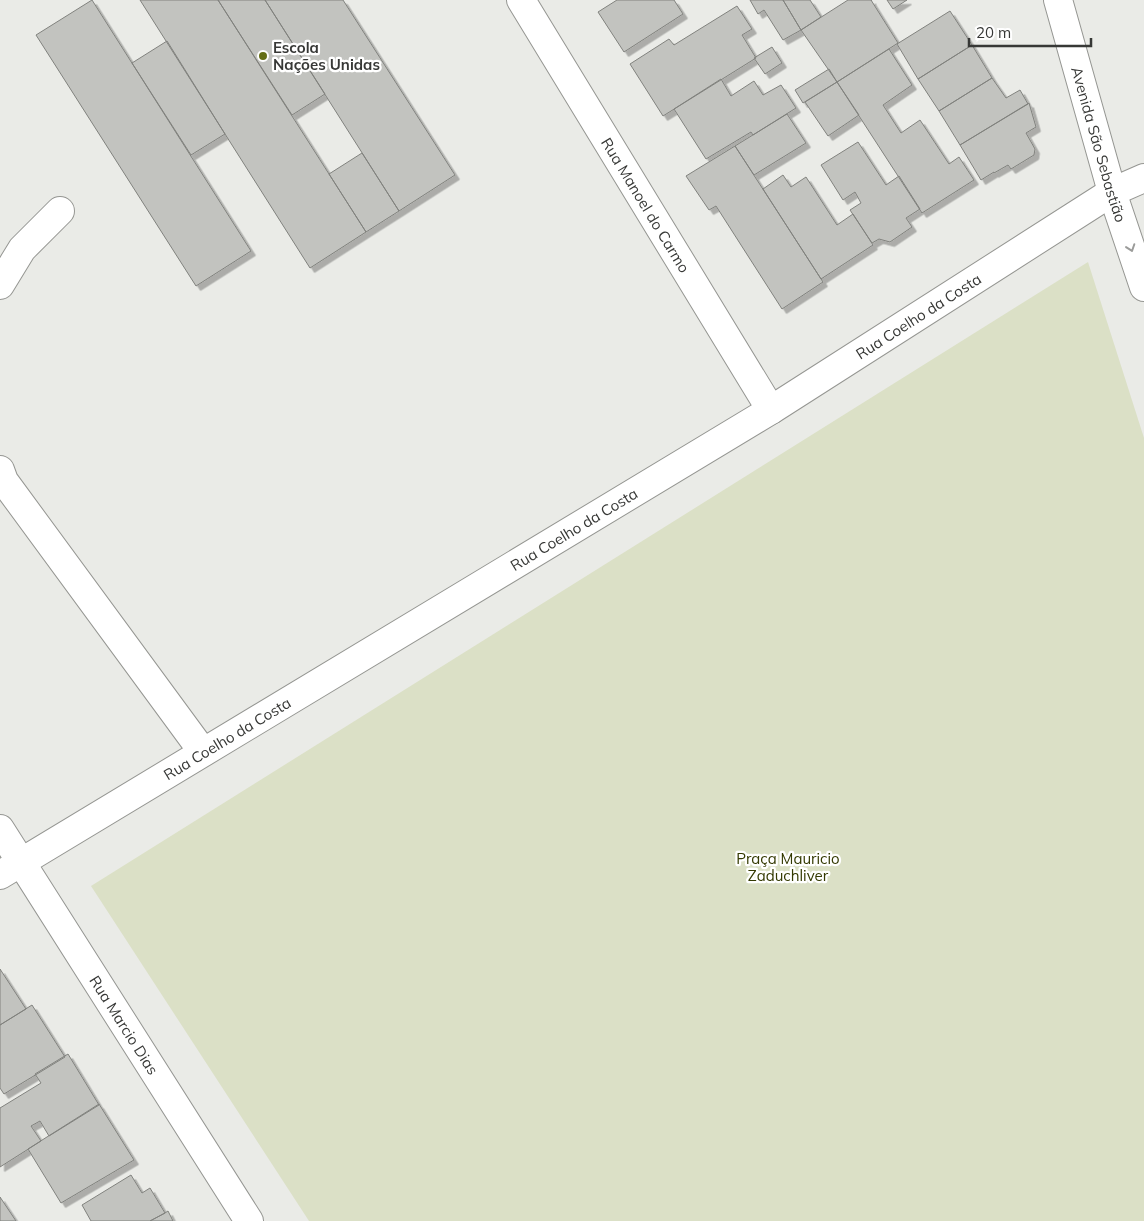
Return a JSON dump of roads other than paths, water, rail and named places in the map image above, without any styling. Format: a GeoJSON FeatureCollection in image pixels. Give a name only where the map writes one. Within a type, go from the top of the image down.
{"type":"FeatureCollection","features":[{"type":"Feature","properties":{"kind":"street","name":"Rua Manoel do Carmo"},"geometry":{"type":"LineString","coordinates":[[521,0],[771,410]]}},
{"type":"Feature","properties":{"kind":"street","name":"Avenida São Sebastião"},"geometry":{"type":"LineString","coordinates":[[1058,0],[1112,192],[1144,287]]}},
{"type":"Feature","properties":{"kind":"street","name":"Rua Coelho da Costa"},"geometry":{"type":"LineString","coordinates":[[11,868],[771,410],[1112,192],[1144,178]]}},
{"type":"Feature","properties":{"kind":"street"},"geometry":{"type":"LineString","coordinates":[[0,286],[22,249],[60,211]]}},
{"type":"Feature","properties":{"kind":"street"},"geometry":{"type":"LineString","coordinates":[[0,470],[4,481],[204,752]]}},
{"type":"Feature","properties":{"kind":"street","name":"Rua Marcio Dias"},"geometry":{"type":"LineString","coordinates":[[0,829],[11,868],[249,1221]]}},
{"type":"Feature","properties":{"kind":"place","name":"Escola Nações Unidas"},"geometry":{"type":"Point","coordinates":[263,56]}},
{"type":"Feature","properties":{"kind":"park label","name":"Praça Mauricio Zaduchliver"},"geometry":{"type":"Point","coordinates":[788,866]}}]}
